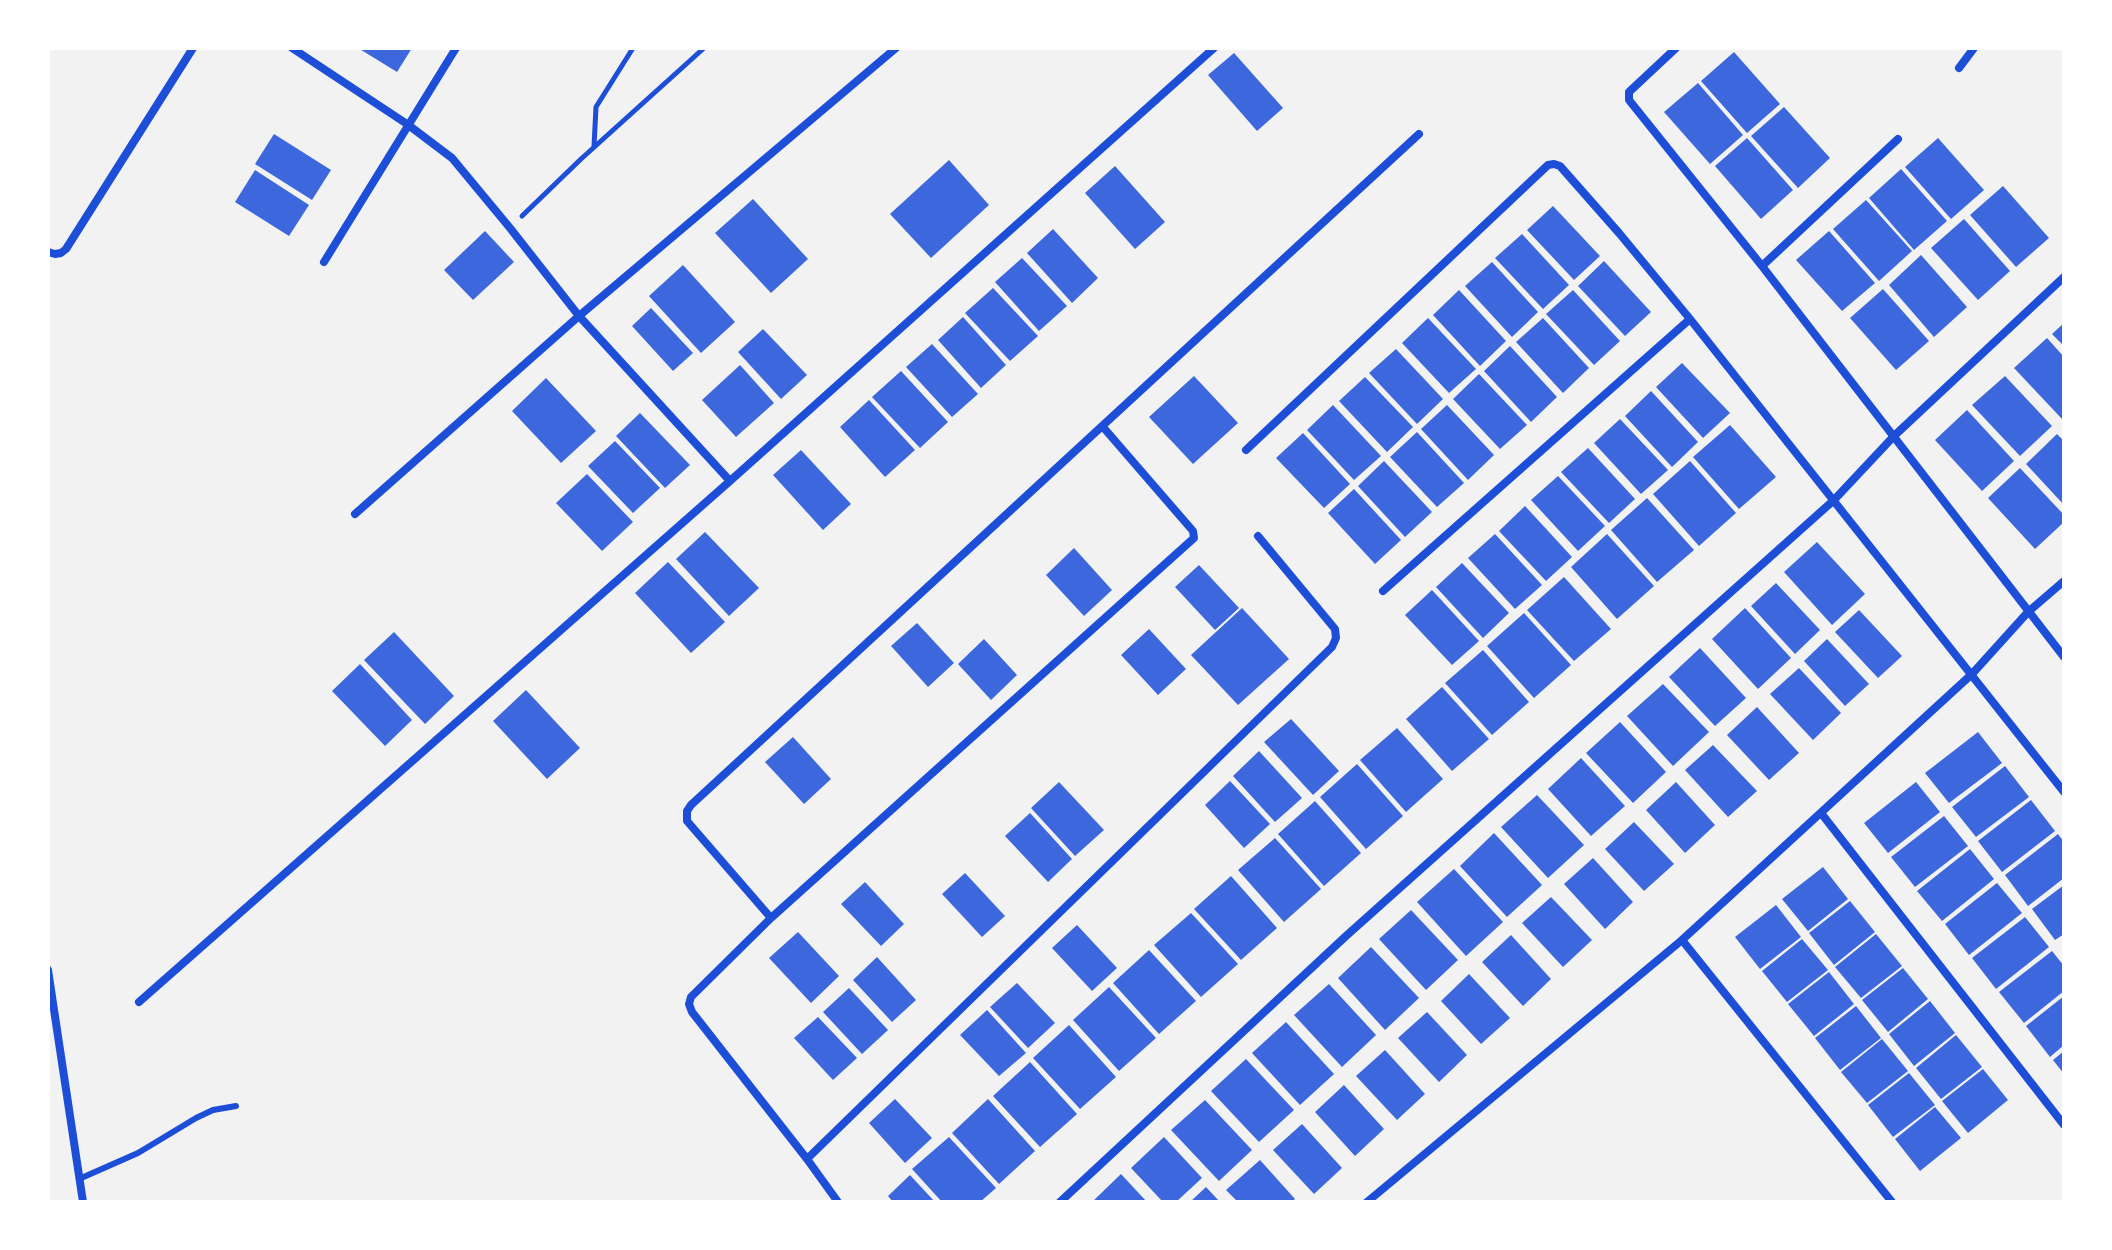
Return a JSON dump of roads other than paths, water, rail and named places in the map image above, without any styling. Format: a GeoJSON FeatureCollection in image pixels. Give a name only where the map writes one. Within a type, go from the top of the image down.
{"type":"FeatureCollection","features":[{"type":"Feature","properties":{"kind":"street"},"geometry":{"type":"LineString","coordinates":[[48,252],[61,253],[66,249],[193,48]]}},
{"type":"Feature","properties":{"kind":"street"},"geometry":{"type":"LineString","coordinates":[[292,48],[407,124],[452,158],[579,316],[730,481]]}},
{"type":"Feature","properties":{"kind":"street"},"geometry":{"type":"LineString","coordinates":[[324,262],[456,48]]}},
{"type":"Feature","properties":{"kind":"street"},"geometry":{"type":"LineString","coordinates":[[355,514],[579,316],[896,48]]}},
{"type":"Feature","properties":{"kind":"street"},"geometry":{"type":"LineString","coordinates":[[139,1002],[730,481],[1214,48]]}},
{"type":"Feature","properties":{"kind":"street"},"geometry":{"type":"LineString","coordinates":[[1676,48],[1629,92],[1628,98],[2064,657]]}},
{"type":"Feature","properties":{"kind":"street"},"geometry":{"type":"LineString","coordinates":[[1959,68],[1974,48]]}},
{"type":"Feature","properties":{"kind":"street"},"geometry":{"type":"LineString","coordinates":[[771,918],[687,821],[687,811],[691,805],[1419,134]]}},
{"type":"Feature","properties":{"kind":"street"},"geometry":{"type":"LineString","coordinates":[[1762,266],[1898,139]]}},
{"type":"Feature","properties":{"kind":"street"},"geometry":{"type":"LineString","coordinates":[[1246,450],[1548,165],[1554,164],[1565,170],[1690,319],[2064,792]]}},
{"type":"Feature","properties":{"kind":"street"},"geometry":{"type":"LineString","coordinates":[[1060,1202],[1346,936],[1834,500],[1894,436],[2064,277]]}},
{"type":"Feature","properties":{"kind":"street"},"geometry":{"type":"LineString","coordinates":[[1383,591],[1690,319]]}},
{"type":"Feature","properties":{"kind":"street"},"geometry":{"type":"LineString","coordinates":[[838,1202],[692,1012],[689,1004],[695,991],[771,918],[1194,538],[1193,531],[1103,427]]}},
{"type":"Feature","properties":{"kind":"street"},"geometry":{"type":"LineString","coordinates":[[807,1159],[1332,647],[1336,638],[1335,629],[1258,536]]}},
{"type":"Feature","properties":{"kind":"street"},"geometry":{"type":"LineString","coordinates":[[1367,1202],[1682,940],[1972,674],[2028,612],[2064,581]]}},
{"type":"Feature","properties":{"kind":"street"},"geometry":{"type":"LineString","coordinates":[[1821,813],[2064,1125]]}},
{"type":"Feature","properties":{"kind":"street"},"geometry":{"type":"LineString","coordinates":[[1682,940],[1892,1202]]}},
{"type":"Feature","properties":{"kind":"street"},"geometry":{"type":"LineString","coordinates":[[48,970],[83,1202]]}},
{"type":"Feature","properties":{"kind":"lane"},"geometry":{"type":"LineString","coordinates":[[79,1179],[138,1153],[204,1114],[236,1106]]}}]}
